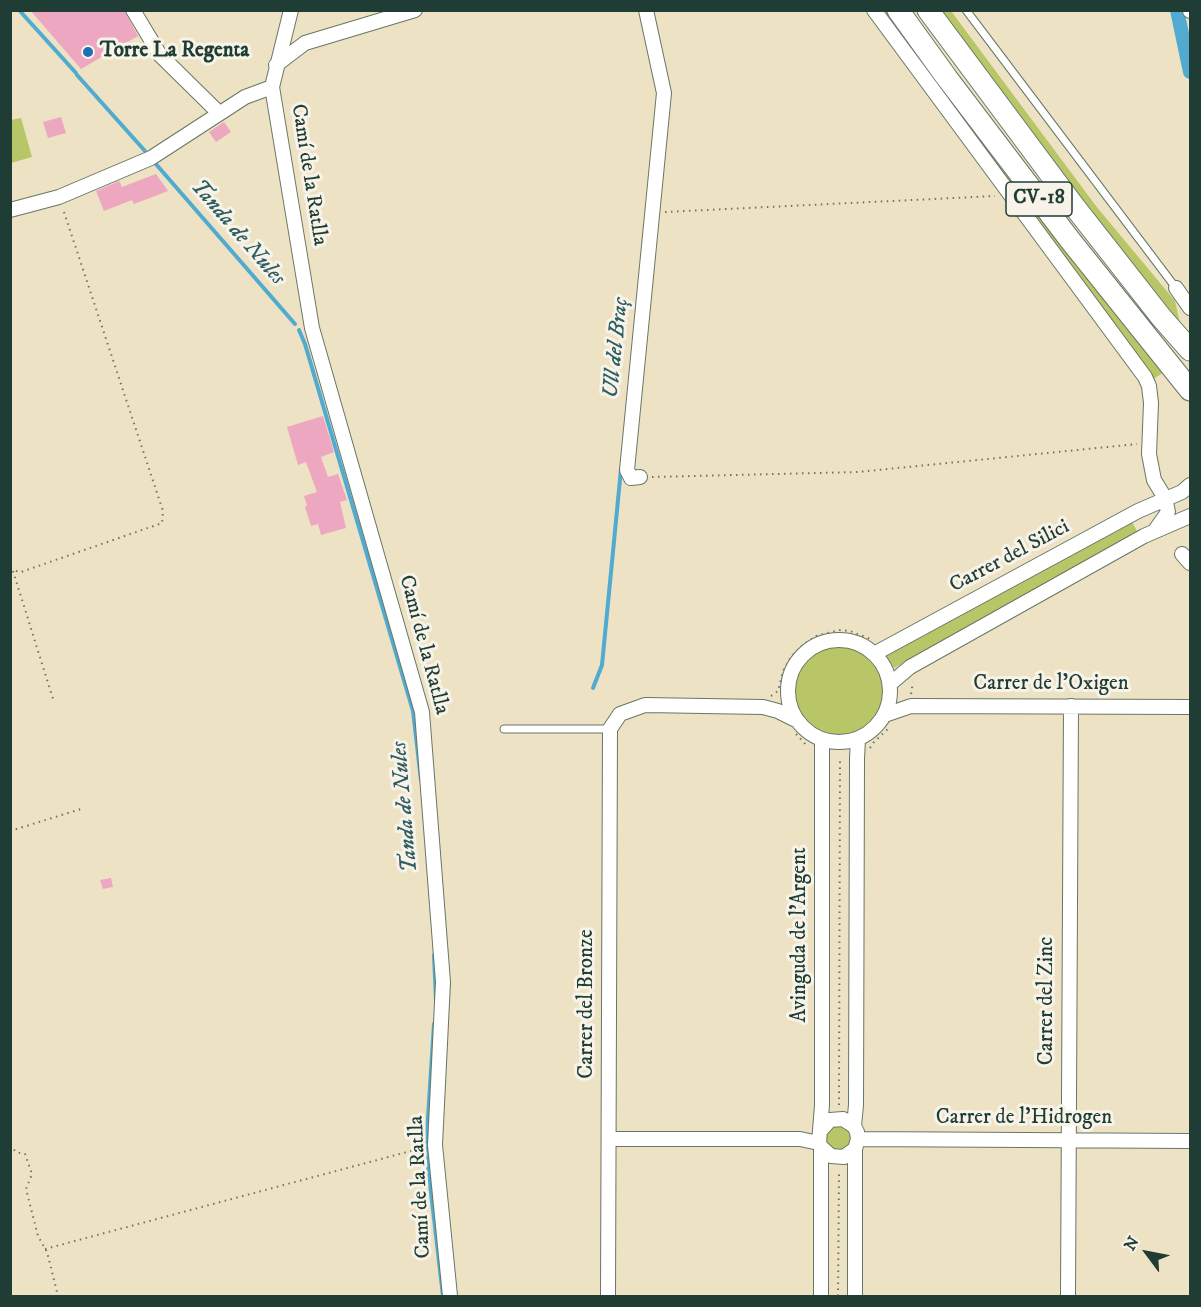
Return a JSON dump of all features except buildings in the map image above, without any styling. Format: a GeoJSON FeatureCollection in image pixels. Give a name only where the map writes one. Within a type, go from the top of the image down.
{"type":"FeatureCollection","features":[{"type":"Feature","properties":{"kind":"main road","name":"CV-18"},"geometry":{"type":"LineString","coordinates":[[898,10],[1056,222],[1191,390]]}},
{"type":"Feature","properties":{"kind":"main road","name":"CV-18"},"geometry":{"type":"LineString","coordinates":[[928,10],[1074,206],[1161,317],[1191,350]]}},
{"type":"Feature","properties":{"kind":"street"},"geometry":{"type":"LineString","coordinates":[[133,10],[160,55],[219,113]]}},
{"type":"Feature","properties":{"kind":"street","name":"Camí de la Ratlla"},"geometry":{"type":"LineString","coordinates":[[291,10],[272,87],[312,328],[422,712],[443,982],[435,1145],[450,1296]]}},
{"type":"Feature","properties":{"kind":"street"},"geometry":{"type":"LineString","coordinates":[[276,65],[305,43],[415,10]]}},
{"type":"Feature","properties":{"kind":"street"},"geometry":{"type":"LineString","coordinates":[[640,477],[631,477],[627,470],[664,93],[646,10]]}},
{"type":"Feature","properties":{"kind":"street"},"geometry":{"type":"LineString","coordinates":[[874,10],[1145,377],[1149,386],[1151,403],[1149,443],[1154,480],[1165,498],[1168,512],[1156,529]]}},
{"type":"Feature","properties":{"kind":"street"},"geometry":{"type":"LineString","coordinates":[[10,210],[59,197],[151,158],[245,97],[272,87]]}},
{"type":"Feature","properties":{"kind":"street"},"geometry":{"type":"LineString","coordinates":[[1176,288],[1191,308]]}},
{"type":"Feature","properties":{"kind":"street"},"geometry":{"type":"LineString","coordinates":[[1138,512],[1150,493],[1154,480]]}},
{"type":"Feature","properties":{"kind":"street","name":"Carrer del Silici"},"geometry":{"type":"LineString","coordinates":[[874,654],[1138,512],[1182,492],[1191,485]]}},
{"type":"Feature","properties":{"kind":"street"},"geometry":{"type":"LineString","coordinates":[[890,689],[910,667],[1156,529],[1191,516]]}},
{"type":"Feature","properties":{"kind":"street"},"geometry":{"type":"LineString","coordinates":[[610,729],[620,714],[645,705],[763,707],[796,720],[811,734],[822,740],[842,743],[858,739],[878,725],[885,715],[890,689],[885,668],[874,654],[860,644],[843,640],[825,642],[810,649],[798,662],[790,678],[788,693],[796,720]]}},
{"type":"Feature","properties":{"kind":"street","name":"Carrer de l'Oxigen"},"geometry":{"type":"LineString","coordinates":[[890,689],[911,706]]}},
{"type":"Feature","properties":{"kind":"street"},"geometry":{"type":"LineString","coordinates":[[763,707],[788,693]]}},
{"type":"Feature","properties":{"kind":"street","name":"Carrer de l'Oxigen"},"geometry":{"type":"LineString","coordinates":[[885,715],[911,706],[1191,707]]}},
{"type":"Feature","properties":{"kind":"street","name":"Carrer del Zinc"},"geometry":{"type":"LineString","coordinates":[[1068,1296],[1071,706]]}},
{"type":"Feature","properties":{"kind":"street","name":"Carrer del Bronze"},"geometry":{"type":"LineString","coordinates":[[608,1296],[610,729]]}},
{"type":"Feature","properties":{"kind":"street"},"geometry":{"type":"LineString","coordinates":[[855,1296],[858,739]]}},
{"type":"Feature","properties":{"kind":"street","name":"Avinguda de l'Argent"},"geometry":{"type":"LineString","coordinates":[[821,1296],[822,740]]}},
{"type":"Feature","properties":{"kind":"street"},"geometry":{"type":"LineString","coordinates":[[820,1140],[830,1120],[843,1119],[856,1138]]}},
{"type":"Feature","properties":{"kind":"street"},"geometry":{"type":"LineString","coordinates":[[820,1140],[831,1156],[844,1157],[856,1138]]}},
{"type":"Feature","properties":{"kind":"street","name":"Carrer de l'Hidrogen"},"geometry":{"type":"LineString","coordinates":[[856,1138],[1191,1141]]}},
{"type":"Feature","properties":{"kind":"street"},"geometry":{"type":"LineString","coordinates":[[609,1139],[820,1140]]}},
{"type":"Feature","properties":{"kind":"lane"},"geometry":{"type":"LineString","coordinates":[[966,10],[1176,288]]}},
{"type":"Feature","properties":{"kind":"lane"},"geometry":{"type":"LineString","coordinates":[[504,729],[610,729]]}},
{"type":"Feature","properties":{"kind":"path"},"geometry":{"type":"LineString","coordinates":[[653,212],[982,198],[1009,194]]}},
{"type":"Feature","properties":{"kind":"path"},"geometry":{"type":"LineString","coordinates":[[12,570],[21,572],[162,523],[163,511],[59,197]]}},
{"type":"Feature","properties":{"kind":"path"},"geometry":{"type":"LineString","coordinates":[[640,477],[858,472],[1149,443]]}},
{"type":"Feature","properties":{"kind":"path"},"geometry":{"type":"LineString","coordinates":[[12,570],[54,702]]}},
{"type":"Feature","properties":{"kind":"path"},"geometry":{"type":"LineString","coordinates":[[839,1105],[840,759]]}},
{"type":"Feature","properties":{"kind":"path"},"geometry":{"type":"LineString","coordinates":[[10,831],[81,809]]}},
{"type":"Feature","properties":{"kind":"path"},"geometry":{"type":"LineString","coordinates":[[10,1146],[16,1152],[25,1154],[32,1174],[26,1189],[38,1236],[45,1249],[58,1296]]}},
{"type":"Feature","properties":{"kind":"path"},"geometry":{"type":"LineString","coordinates":[[45,1249],[422,1148]]}},
{"type":"Feature","properties":{"kind":"path"},"geometry":{"type":"LineString","coordinates":[[838,1296],[839,1174]]}},
{"type":"Feature","properties":{"kind":"green space"},"geometry":{"type":"Polygon","coordinates":[[[881,11],[889,11],[1166,371],[1155,378],[1154,384],[881,11]]]}},
{"type":"Feature","properties":{"kind":"green space"},"geometry":{"type":"Polygon","coordinates":[[[935,11],[951,11],[1096,206],[1175,301],[1180,323],[1190,333],[1190,340],[935,11]]]}},
{"type":"Feature","properties":{"kind":"green space"},"geometry":{"type":"Polygon","coordinates":[[[21,118],[32,157],[11,163],[11,120],[21,118]]]}},
{"type":"Feature","properties":{"kind":"green space"},"geometry":{"type":"Polygon","coordinates":[[[1131,520],[1138,533],[894,668],[885,654],[1131,520]]]}},
{"type":"Feature","properties":{"kind":"green space"},"geometry":{"type":"Polygon","coordinates":[[[830,647],[848,647],[864,654],[876,666],[883,682],[883,700],[876,716],[864,728],[848,735],[830,735],[814,728],[802,716],[795,700],[795,682],[802,666],[814,654],[830,647]]]}},
{"type":"Feature","properties":{"kind":"green space"},"geometry":{"type":"Polygon","coordinates":[[[842,1124],[852,1133],[850,1147],[837,1153],[825,1145],[825,1131],[828,1127],[842,1124]]]}},
{"type":"Feature","properties":{"kind":"waterway"},"geometry":{"type":"LineString","coordinates":[[19,10],[76,73]]}},
{"type":"Feature","properties":{"kind":"waterway"},"geometry":{"type":"LineString","coordinates":[[1177,10],[1190,72]]}},
{"type":"Feature","properties":{"kind":"waterway"},"geometry":{"type":"LineString","coordinates":[[1181,10],[1190,56]]}},
{"type":"Feature","properties":{"kind":"waterway"},"geometry":{"type":"LineString","coordinates":[[77,75],[145,151]]}},
{"type":"Feature","properties":{"kind":"waterway","name":"Tanda de Nules"},"geometry":{"type":"LineString","coordinates":[[155,163],[295,324]]}},
{"type":"Feature","properties":{"kind":"waterway","name":"Tanda de Nules"},"geometry":{"type":"LineString","coordinates":[[299,330],[413,711],[421,780]]}},
{"type":"Feature","properties":{"kind":"waterway","name":"Ull del Braç"},"geometry":{"type":"LineString","coordinates":[[593,688],[602,665],[621,469]]}},
{"type":"Feature","properties":{"kind":"waterway","name":"Tanda de Nules"},"geometry":{"type":"LineString","coordinates":[[434,955],[436,1001]]}},
{"type":"Feature","properties":{"kind":"waterway","name":"Tanda de Nules"},"geometry":{"type":"LineString","coordinates":[[434,1024],[426,1149],[443,1296]]}},
{"type":"Feature","properties":{"kind":"place","name":"Torre La Regenta"},"geometry":{"type":"Point","coordinates":[88,52]}}]}
